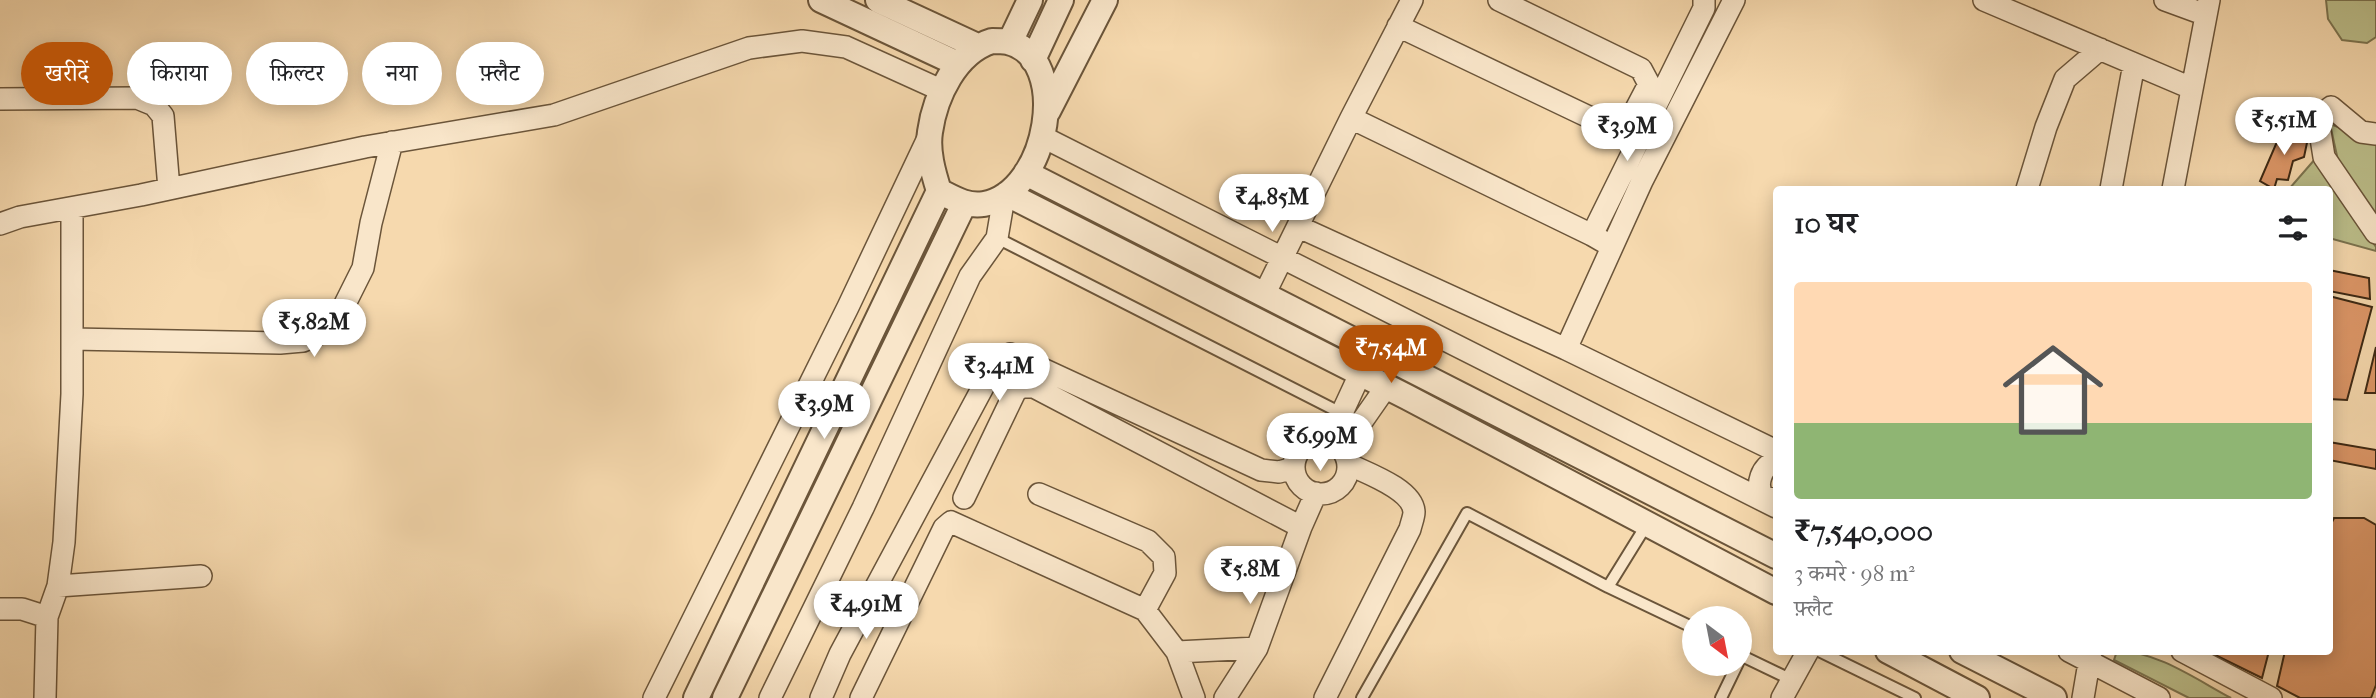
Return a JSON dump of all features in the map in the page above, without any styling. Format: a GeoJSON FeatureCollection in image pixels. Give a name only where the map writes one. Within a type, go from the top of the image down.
{"type":"FeatureCollection","features":[{"type":"Feature","properties":{"kind":"street"},"geometry":{"type":"LineString","coordinates":[[821,0],[958,64]]}},
{"type":"Feature","properties":{"kind":"street"},"geometry":{"type":"LineString","coordinates":[[878,0],[977,46]]}},
{"type":"Feature","properties":{"kind":"street"},"geometry":{"type":"LineString","coordinates":[[1010,42],[1030,0]]}},
{"type":"Feature","properties":{"kind":"street"},"geometry":{"type":"LineString","coordinates":[[1033,60],[1061,0]]}},
{"type":"Feature","properties":{"kind":"street"},"geometry":{"type":"LineString","coordinates":[[1044,127],[1105,0]]}},
{"type":"Feature","properties":{"kind":"street"},"geometry":{"type":"LineString","coordinates":[[1264,295],[1412,0]]}},
{"type":"Feature","properties":{"kind":"street"},"geometry":{"type":"LineString","coordinates":[[1398,26],[1612,128],[1627,126],[1649,84],[1641,69],[1499,0]]}},
{"type":"Feature","properties":{"kind":"street"},"geometry":{"type":"LineString","coordinates":[[1566,349],[1602,241],[1704,8],[1704,0]]}},
{"type":"Feature","properties":{"kind":"street"},"geometry":{"type":"LineString","coordinates":[[1602,241],[1642,181],[1734,0]]}},
{"type":"Feature","properties":{"kind":"street"},"geometry":{"type":"LineString","coordinates":[[1984,0],[2192,88]]}},
{"type":"Feature","properties":{"kind":"street"},"geometry":{"type":"LineString","coordinates":[[2165,0],[2207,8],[2175,186]]}},
{"type":"Feature","properties":{"kind":"street"},"geometry":{"type":"LineString","coordinates":[[0,224],[20,217],[392,142],[554,115],[749,48],[802,41],[846,47],[943,91]]}},
{"type":"Feature","properties":{"kind":"street"},"geometry":{"type":"LineString","coordinates":[[654,698],[848,307],[930,134],[935,110],[943,91],[958,64],[977,46],[992,41],[1010,42],[1024,50],[1033,60],[1045,83],[1044,127],[1037,157],[1014,189],[1005,196],[984,204],[964,204],[939,191]]}},
{"type":"Feature","properties":{"kind":"street"},"geometry":{"type":"LineString","coordinates":[[2028,186],[2046,127],[2065,79],[2100,49]]}},
{"type":"Feature","properties":{"kind":"street"},"geometry":{"type":"LineString","coordinates":[[2112,186],[2134,64]]}},
{"type":"Feature","properties":{"kind":"street"},"geometry":{"type":"LineString","coordinates":[[0,99],[137,98],[154,104],[163,116],[169,189]]}},
{"type":"Feature","properties":{"kind":"street"},"geometry":{"type":"LineString","coordinates":[[2376,134],[2361,132],[2331,107],[2318,119],[2324,157],[2376,233]]}},
{"type":"Feature","properties":{"kind":"street"},"geometry":{"type":"LineString","coordinates":[[1351,118],[1602,241]]}},
{"type":"Feature","properties":{"kind":"street"},"geometry":{"type":"LineString","coordinates":[[1044,127],[1283,259],[1770,500]]}},
{"type":"Feature","properties":{"kind":"street"},"geometry":{"type":"LineString","coordinates":[[696,698],[939,191],[932,169],[930,134]]}},
{"type":"Feature","properties":{"kind":"street"},"geometry":{"type":"LineString","coordinates":[[72,339],[280,342],[303,341],[323,332],[340,314],[363,268],[370,223],[392,142]]}},
{"type":"Feature","properties":{"kind":"street"},"geometry":{"type":"LineString","coordinates":[[1026,173],[1773,554]]}},
{"type":"Feature","properties":{"kind":"street"},"geometry":{"type":"LineString","coordinates":[[770,698],[863,509],[970,276],[997,237],[1005,196]]}},
{"type":"Feature","properties":{"kind":"street"},"geometry":{"type":"LineString","coordinates":[[1005,196],[1386,387],[1773,590]]}},
{"type":"Feature","properties":{"kind":"street"},"geometry":{"type":"LineString","coordinates":[[725,698],[964,204]]}},
{"type":"Feature","properties":{"kind":"street"},"geometry":{"type":"LineString","coordinates":[[45,698],[47,617],[58,586],[64,542],[72,394],[72,208]]}},
{"type":"Feature","properties":{"kind":"street"},"geometry":{"type":"LineString","coordinates":[[1299,227],[1566,349],[1773,450]]}},
{"type":"Feature","properties":{"kind":"street"},"geometry":{"type":"LineString","coordinates":[[821,698],[840,654],[998,359],[1005,354],[1261,470],[1279,472],[1294,468]]}},
{"type":"Feature","properties":{"kind":"street"},"geometry":{"type":"LineString","coordinates":[[1325,698],[1410,529],[1414,512],[1410,501],[1402,492],[1340,452],[1320,440],[1305,446],[1296,459],[1294,468],[1301,484],[1315,494],[1325,494],[1339,487],[1348,473],[1340,452],[1342,413],[1360,374]]}},
{"type":"Feature","properties":{"kind":"street"},"geometry":{"type":"LineString","coordinates":[[964,498],[1016,392],[1028,386],[1301,527]]}},
{"type":"Feature","properties":{"kind":"street"},"geometry":{"type":"LineString","coordinates":[[1340,452],[1386,387]]}},
{"type":"Feature","properties":{"kind":"street"},"geometry":{"type":"LineString","coordinates":[[1770,500],[1759,491],[1758,485],[1768,465],[1773,462]]}},
{"type":"Feature","properties":{"kind":"street"},"geometry":{"type":"LineString","coordinates":[[1039,494],[1147,541],[1158,550],[1164,557],[1165,573],[1145,610]]}},
{"type":"Feature","properties":{"kind":"street"},"geometry":{"type":"LineString","coordinates":[[1226,698],[1257,648],[1315,494]]}},
{"type":"Feature","properties":{"kind":"street"},"geometry":{"type":"LineString","coordinates":[[1672,537],[1690,512]]}},
{"type":"Feature","properties":{"kind":"street"},"geometry":{"type":"LineString","coordinates":[[861,698],[944,528],[951,522],[1145,610],[1177,652],[1194,698]]}},
{"type":"Feature","properties":{"kind":"street"},"geometry":{"type":"LineString","coordinates":[[58,586],[201,576]]}},
{"type":"Feature","properties":{"kind":"street"},"geometry":{"type":"LineString","coordinates":[[0,609],[22,609],[47,617]]}},
{"type":"Feature","properties":{"kind":"street"},"geometry":{"type":"LineString","coordinates":[[1177,652],[1257,648]]}},
{"type":"Feature","properties":{"kind":"street"},"geometry":{"type":"LineString","coordinates":[[840,654],[876,668]]}},
{"type":"Feature","properties":{"kind":"street"},"geometry":{"type":"LineString","coordinates":[[1787,689],[1806,655]]}},
{"type":"Feature","properties":{"kind":"street"},"geometry":{"type":"LineString","coordinates":[[1896,655],[1977,698]]}},
{"type":"Feature","properties":{"kind":"street"},"geometry":{"type":"LineString","coordinates":[[1970,655],[2054,698]]}},
{"type":"Feature","properties":{"kind":"street"},"geometry":{"type":"LineString","coordinates":[[2190,655],[2271,698]]}},
{"type":"Feature","properties":{"kind":"street"},"geometry":{"type":"LineString","coordinates":[[2082,698],[2090,656],[2159,698]]}},
{"type":"Feature","properties":{"kind":"lane"},"geometry":{"type":"LineString","coordinates":[[997,237],[1361,423]]}},
{"type":"Feature","properties":{"kind":"lane"},"geometry":{"type":"LineString","coordinates":[[1362,698],[1467,513],[1682,622]]}},
{"type":"Feature","properties":{"kind":"lane"},"geometry":{"type":"LineString","coordinates":[[1608,587],[1647,524]]}},
{"type":"Feature","properties":{"kind":"lane"},"geometry":{"type":"LineString","coordinates":[[1827,655],[1915,698]]}},
{"type":"Feature","properties":{"kind":"lane"},"geometry":{"type":"LineString","coordinates":[[1752,664],[1787,689]]}},
{"type":"Feature","properties":{"kind":"lane"},"geometry":{"type":"LineString","coordinates":[[1721,698],[1732,676]]}},
{"type":"Feature","properties":{"kind":"green space"},"geometry":{"type":"Polygon","coordinates":[[[2326,0],[2376,0],[2376,37],[2367,43],[2342,40],[2328,19],[2326,0]]]}},
{"type":"Feature","properties":{"kind":"green space"},"geometry":{"type":"Polygon","coordinates":[[[2330,124],[2376,141],[2376,222],[2339,165],[2330,124]]]}},
{"type":"Feature","properties":{"kind":"green space"},"geometry":{"type":"Polygon","coordinates":[[[2316,158],[2376,247],[2376,251],[2333,239],[2333,186],[2292,186],[2316,158]]]}},
{"type":"Feature","properties":{"kind":"green space"},"geometry":{"type":"Polygon","coordinates":[[[2116,655],[2147,656],[2191,675],[2231,698],[2189,698],[2114,660],[2116,655]]]}},
{"type":"Feature","properties":{"kind":"building"},"geometry":{"type":"Polygon","coordinates":[[[2289,128],[2308,138],[2304,157],[2293,161],[2288,180],[2277,179],[2275,186],[2269,186],[2260,181],[2276,144],[2289,128]]]}},
{"type":"Feature","properties":{"kind":"building"},"geometry":{"type":"Polygon","coordinates":[[[2333,271],[2369,278],[2370,299],[2333,292],[2333,271]]]}},
{"type":"Feature","properties":{"kind":"building"},"geometry":{"type":"Polygon","coordinates":[[[2333,297],[2372,307],[2347,400],[2333,399],[2333,297]]]}},
{"type":"Feature","properties":{"kind":"building"},"geometry":{"type":"Polygon","coordinates":[[[2376,347],[2376,393],[2365,393],[2376,347]]]}},
{"type":"Feature","properties":{"kind":"building"},"geometry":{"type":"Polygon","coordinates":[[[2333,443],[2376,450],[2376,469],[2333,461],[2333,443]]]}},
{"type":"Feature","properties":{"kind":"building"},"geometry":{"type":"Polygon","coordinates":[[[2364,518],[2376,525],[2376,685],[2371,698],[2300,698],[2277,686],[2284,655],[2333,655],[2333,520],[2364,518]]]}},
{"type":"Feature","properties":{"kind":"building"},"geometry":{"type":"Polygon","coordinates":[[[2215,655],[2268,655],[2262,678],[2215,655]]]}}]}
